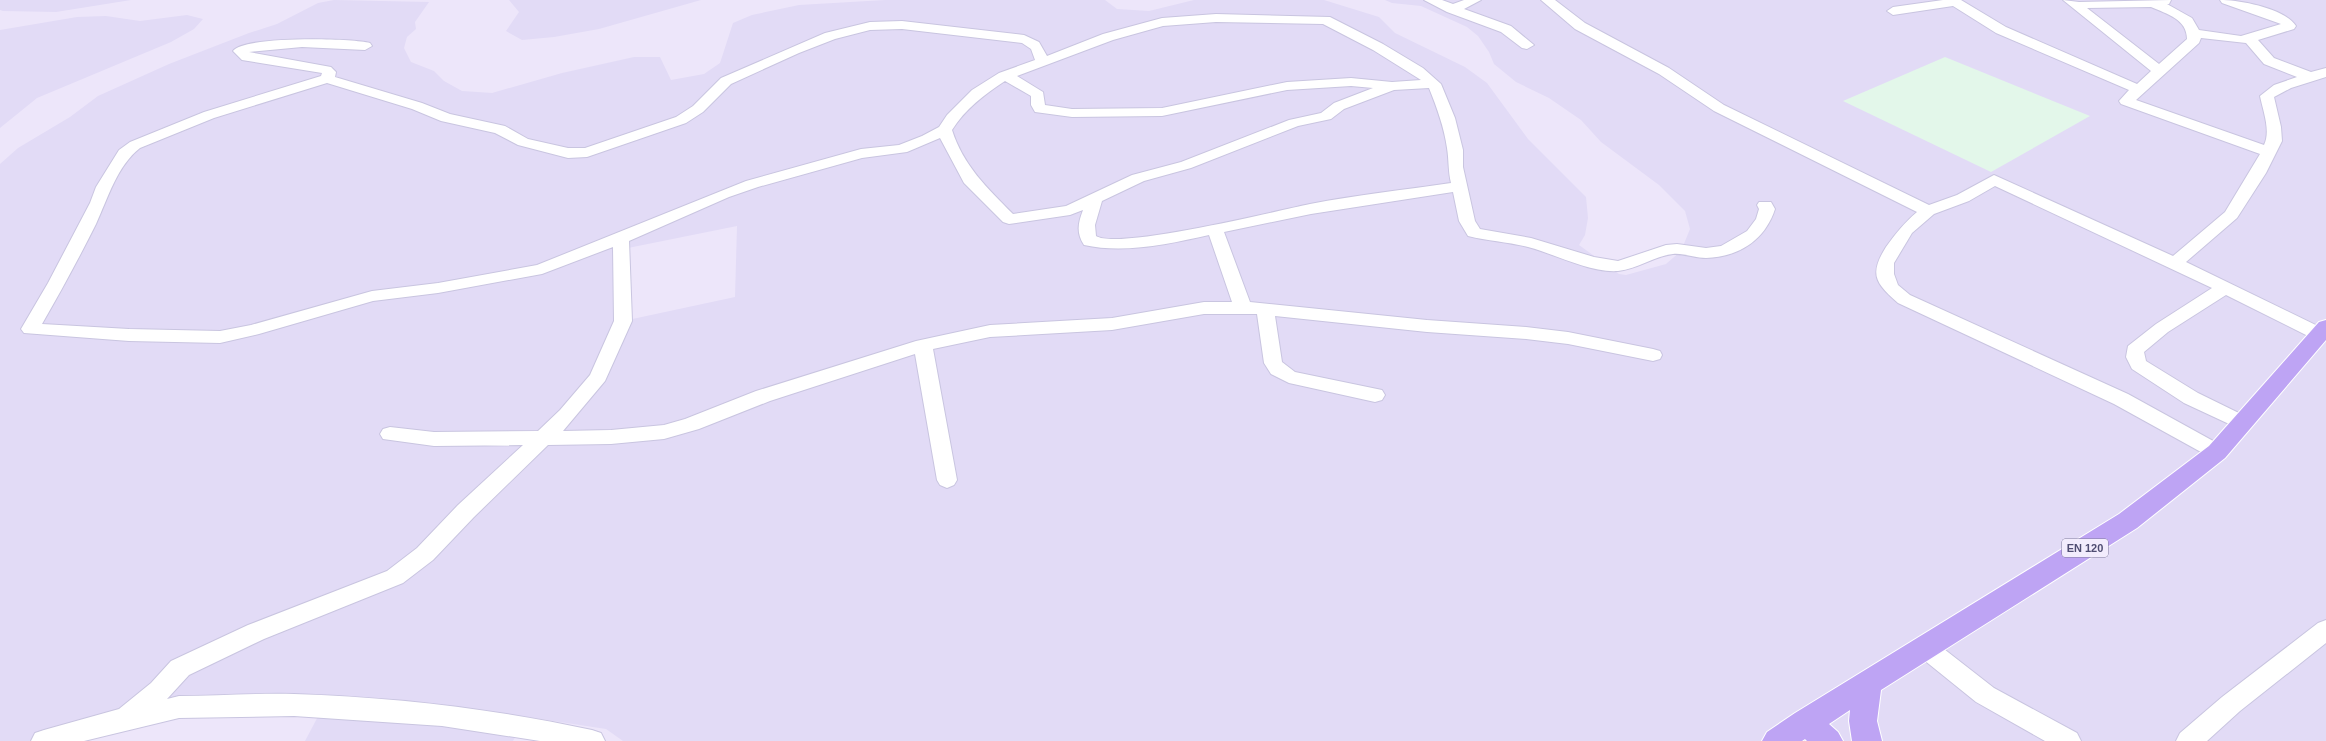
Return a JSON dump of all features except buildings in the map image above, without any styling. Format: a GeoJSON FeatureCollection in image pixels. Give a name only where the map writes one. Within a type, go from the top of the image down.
{"type":"FeatureCollection","features":[{"type":"Feature","properties":{"kind":"main road","name":"EN 120"},"geometry":{"type":"LineString","coordinates":[[1777,741],[1805,722],[1927,649],[2128,521],[2217,452],[2323,331]]}},
{"type":"Feature","properties":{"kind":"main road"},"geometry":{"type":"LineString","coordinates":[[1867,741],[1863,721],[1868,684]]}},
{"type":"Feature","properties":{"kind":"main road"},"geometry":{"type":"LineString","coordinates":[[1805,722],[1828,741]]}},
{"type":"Feature","properties":{"kind":"street"},"geometry":{"type":"LineString","coordinates":[[1430,0],[1506,29],[1527,45]]}},
{"type":"Feature","properties":{"kind":"street"},"geometry":{"type":"LineString","coordinates":[[1452,9],[1474,0]]}},
{"type":"Feature","properties":{"kind":"street"},"geometry":{"type":"LineString","coordinates":[[1547,0],[1580,26],[1660,68],[1719,108],[1928,211]]}},
{"type":"Feature","properties":{"kind":"street"},"geometry":{"type":"LineString","coordinates":[[2073,3],[2154,4],[2169,0]]}},
{"type":"Feature","properties":{"kind":"street"},"geometry":{"type":"LineString","coordinates":[[2195,33],[2235,40],[2250,39],[2289,26],[2278,17],[2226,0]]}},
{"type":"Feature","properties":{"kind":"street"},"geometry":{"type":"LineString","coordinates":[[1893,11],[1954,1],[2001,30],[2138,90]]}},
{"type":"Feature","properties":{"kind":"street"},"geometry":{"type":"LineString","coordinates":[[2073,3],[2115,38],[2159,71]]}},
{"type":"Feature","properties":{"kind":"street"},"geometry":{"type":"LineString","coordinates":[[2154,4],[2187,19],[2195,33],[2194,40],[2191,45],[2126,101],[2268,152]]}},
{"type":"Feature","properties":{"kind":"street"},"geometry":{"type":"LineString","coordinates":[[1043,62],[1037,48],[1031,41],[1024,39],[902,25],[870,26],[830,36],[738,74],[718,87],[698,109],[665,127],[587,152],[576,153],[523,142],[500,130],[446,118],[410,104],[327,79],[209,115],[131,147],[124,153],[104,186],[98,203],[88,220],[58,283],[30,329],[129,335],[220,337],[253,330],[372,296],[438,288],[542,269],[581,255],[752,184],[861,154],[902,149],[945,130],[952,118],[977,93],[1004,76],[1096,43],[1108,37],[1162,22],[1216,18],[1320,19],[1378,46],[1427,77],[1434,84],[1440,95],[1451,126],[1455,167],[1468,225],[1474,232],[1530,243],[1617,266],[1637,262],[1652,254],[1672,249],[1706,253],[1735,247],[1746,241],[1762,225],[1766,211],[1765,205]]}},
{"type":"Feature","properties":{"kind":"street"},"geometry":{"type":"LineString","coordinates":[[2250,39],[2269,61],[2310,77]]}},
{"type":"Feature","properties":{"kind":"street"},"geometry":{"type":"LineString","coordinates":[[327,79],[328,72],[326,70],[247,57],[240,51],[246,48],[302,43],[365,46]]}},
{"type":"Feature","properties":{"kind":"street"},"geometry":{"type":"LineString","coordinates":[[2176,263],[2231,215],[2247,193],[2274,141],[2274,127],[2267,96],[2271,92],[2326,72]]}},
{"type":"Feature","properties":{"kind":"street"},"geometry":{"type":"LineString","coordinates":[[1004,76],[1027,86],[1035,92],[1038,95],[1038,105],[1040,109],[1072,112],[1162,112],[1287,86],[1351,82],[1392,86],[1434,84]]}},
{"type":"Feature","properties":{"kind":"street"},"geometry":{"type":"LineString","coordinates":[[945,130],[949,144],[970,180],[1008,219],[1070,210],[1138,178],[1186,165],[1294,123],[1326,116],[1339,106],[1392,86]]}},
{"type":"Feature","properties":{"kind":"street"},"geometry":{"type":"LineString","coordinates":[[2217,452],[2121,399],[1900,295],[1890,287],[1885,274],[1885,263],[1906,230],[1928,211],[1963,198],[1994,180],[2323,331]]}},
{"type":"Feature","properties":{"kind":"street"},"geometry":{"type":"LineString","coordinates":[[1095,197],[1092,212],[1085,229],[1086,235],[1090,241],[1097,244],[1172,238],[1310,209],[1460,186]]}},
{"type":"Feature","properties":{"kind":"street"},"geometry":{"type":"LineString","coordinates":[[1215,229],[1243,307]]}},
{"type":"Feature","properties":{"kind":"street"},"geometry":{"type":"LineString","coordinates":[[126,718],[160,690],[180,668],[206,654],[395,577],[425,554],[466,511],[567,415],[598,377],[623,321],[622,249],[620,238]]}},
{"type":"Feature","properties":{"kind":"street"},"geometry":{"type":"LineString","coordinates":[[2226,287],[2199,306],[2162,328],[2135,350],[2134,357],[2139,364],[2191,398],[2242,423]]}},
{"type":"Feature","properties":{"kind":"street"},"geometry":{"type":"LineString","coordinates":[[390,434],[434,439],[545,436],[611,437],[664,432],[692,424],[763,396],[922,345],[990,331],[1112,324],[1204,308],[1243,307],[1427,326],[1526,333],[1568,338],[1653,355]]}},
{"type":"Feature","properties":{"kind":"street"},"geometry":{"type":"LineString","coordinates":[[1265,309],[1273,363],[1278,370],[1289,377],[1375,395]]}},
{"type":"Feature","properties":{"kind":"street"},"geometry":{"type":"LineString","coordinates":[[922,345],[947,480]]}},
{"type":"Feature","properties":{"kind":"street"},"geometry":{"type":"LineString","coordinates":[[2189,741],[2231,704],[2326,630]]}},
{"type":"Feature","properties":{"kind":"street"},"geometry":{"type":"LineString","coordinates":[[1927,649],[1985,695],[2068,741]]}},
{"type":"Feature","properties":{"kind":"street"},"geometry":{"type":"LineString","coordinates":[[44,741],[126,718],[179,707],[294,705],[442,715],[521,726],[592,741]]}},
{"type":"Feature","properties":{"kind":"shaded area"},"geometry":{"type":"Polygon","coordinates":[[[0,0],[131,0],[56,12],[3,11],[0,10],[0,0]]]}},
{"type":"Feature","properties":{"kind":"shaded area"},"geometry":{"type":"Polygon","coordinates":[[[334,0],[429,2],[415,22],[416,29],[407,37],[404,48],[411,62],[434,71],[444,81],[462,91],[492,93],[562,73],[634,57],[660,57],[671,80],[704,74],[720,63],[733,23],[752,15],[799,5],[885,0],[1105,0],[1117,9],[1149,11],[1194,0],[1324,0],[1379,17],[1395,33],[1465,67],[1487,83],[1528,139],[1586,197],[1588,218],[1585,235],[1579,245],[1619,274],[1626,275],[1666,264],[1681,251],[1690,229],[1685,211],[1659,185],[1601,142],[1581,120],[1549,98],[1516,82],[1494,64],[1489,52],[1478,36],[1467,27],[1421,6],[1392,3],[1385,0],[2326,0],[2326,741],[623,741],[606,729],[527,717],[513,741],[305,741],[323,707],[179,707],[44,741],[0,741],[0,164],[18,148],[70,117],[98,96],[169,64],[249,33],[277,24],[318,3],[334,0]],[[737,226],[623,249],[623,321],[735,297],[737,226]]]}},
{"type":"Feature","properties":{"kind":"shaded area"},"geometry":{"type":"Polygon","coordinates":[[[509,0],[701,0],[599,29],[554,37],[522,40],[506,31],[519,12],[509,0]]]}},
{"type":"Feature","properties":{"kind":"shaded area"},"geometry":{"type":"Polygon","coordinates":[[[187,15],[203,19],[194,29],[171,42],[37,98],[0,128],[0,30],[77,17],[106,16],[140,21],[187,15]]]}},
{"type":"Feature","properties":{"kind":"shaded area"},"geometry":{"type":"Polygon","coordinates":[[[1945,57],[2090,116],[1991,172],[1843,101],[1945,57]]]}}]}
